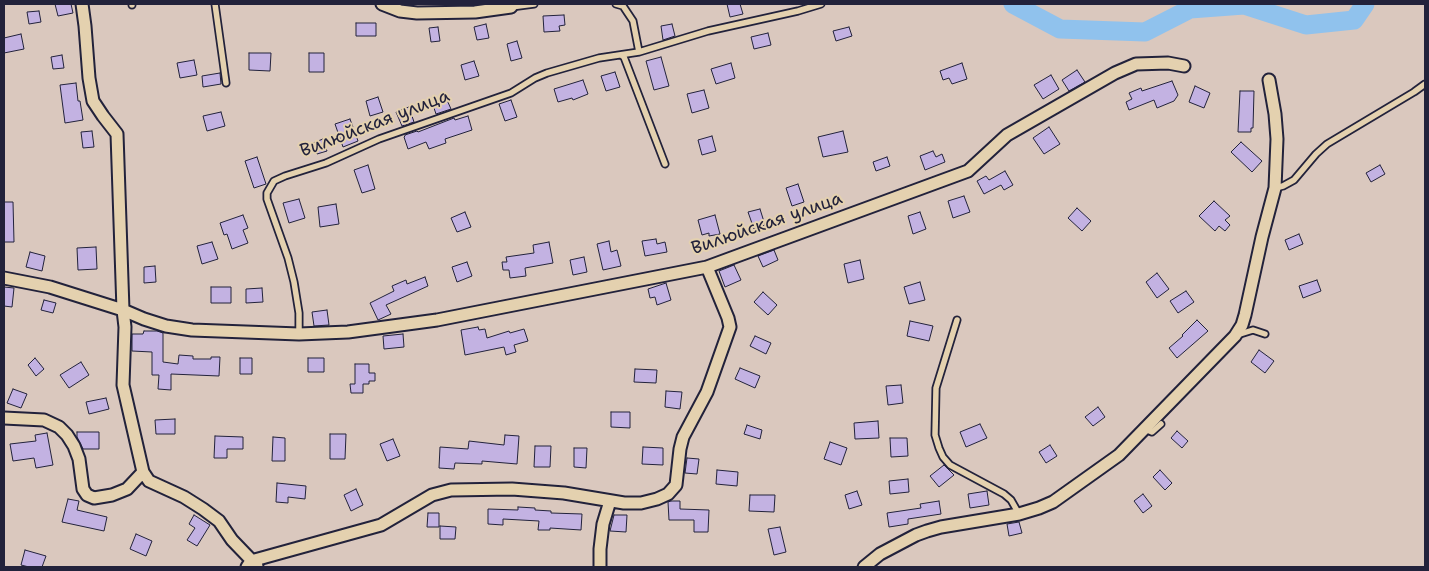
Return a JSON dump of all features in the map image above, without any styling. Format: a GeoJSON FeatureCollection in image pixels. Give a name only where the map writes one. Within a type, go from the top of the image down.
{"type":"FeatureCollection","features":[{"type":"Feature","properties":{"kind":"street"},"geometry":{"type":"LineString","coordinates":[[82,4],[93,101],[102,116],[118,134],[125,328],[123,385],[143,472],[149,481],[184,497],[219,521],[252,565],[381,526],[432,495],[450,490],[512,489],[564,493],[624,503],[641,503],[657,500],[668,494],[676,485],[683,438],[706,392],[730,327],[707,267]]}},
{"type":"Feature","properties":{"kind":"street"},"geometry":{"type":"LineString","coordinates":[[382,4],[400,11],[417,13],[475,12],[511,7]]}},
{"type":"Feature","properties":{"kind":"street","name":"Вилюйская улица"},"geometry":{"type":"LineString","coordinates":[[4,278],[50,287],[166,326],[181,328],[298,334],[348,332],[437,320],[707,267],[968,171],[1007,135],[1114,73],[1136,64],[1168,63],[1184,66]]}},
{"type":"Feature","properties":{"kind":"street"},"geometry":{"type":"LineString","coordinates":[[864,567],[880,554],[927,531],[1020,514],[1053,502],[1119,455],[1235,336],[1242,325],[1245,315],[1264,228],[1275,188],[1277,139],[1269,80]]}},
{"type":"Feature","properties":{"kind":"street"},"geometry":{"type":"LineString","coordinates":[[4,418],[44,420],[59,427],[74,446],[79,459],[84,488],[87,495],[94,498],[112,495],[127,489],[143,472]]}},
{"type":"Feature","properties":{"kind":"street"},"geometry":{"type":"LineString","coordinates":[[600,567],[603,524],[610,501]]}},
{"type":"Feature","properties":{"kind":"lane"},"geometry":{"type":"LineString","coordinates":[[215,4],[226,83]]}},
{"type":"Feature","properties":{"kind":"lane"},"geometry":{"type":"LineString","coordinates":[[511,7],[534,4]]}},
{"type":"Feature","properties":{"kind":"lane"},"geometry":{"type":"LineString","coordinates":[[616,4],[623,6],[633,21],[639,52]]}},
{"type":"Feature","properties":{"kind":"lane","name":"Вилюйская улица"},"geometry":{"type":"LineString","coordinates":[[298,334],[299,313],[294,282],[288,258],[267,199],[267,193],[274,181],[326,164],[378,139],[511,93],[547,73],[599,58],[639,52],[708,32],[821,4]]}},
{"type":"Feature","properties":{"kind":"lane"},"geometry":{"type":"LineString","coordinates":[[621,55],[624,57],[665,164]]}},
{"type":"Feature","properties":{"kind":"lane"},"geometry":{"type":"LineString","coordinates":[[1275,188],[1294,180],[1327,144],[1425,84]]}},
{"type":"Feature","properties":{"kind":"lane"},"geometry":{"type":"LineString","coordinates":[[957,320],[936,388],[935,435],[939,448],[950,465],[1004,494],[1011,500],[1020,514]]}},
{"type":"Feature","properties":{"kind":"lane"},"geometry":{"type":"LineString","coordinates":[[1235,336],[1253,330],[1265,334]]}},
{"type":"Feature","properties":{"kind":"lane"},"geometry":{"type":"LineString","coordinates":[[1145,428],[1152,432],[1161,424]]}},
{"type":"Feature","properties":{"kind":"building"},"geometry":{"type":"Polygon","coordinates":[[[55,4],[71,4],[73,13],[58,16],[55,4]]]}},
{"type":"Feature","properties":{"kind":"building"},"geometry":{"type":"Polygon","coordinates":[[[727,4],[740,4],[743,14],[730,17],[727,4]]]}},
{"type":"Feature","properties":{"kind":"building"},"geometry":{"type":"Polygon","coordinates":[[[39,11],[41,22],[29,24],[27,12],[39,11]]]}},
{"type":"Feature","properties":{"kind":"building"},"geometry":{"type":"Polygon","coordinates":[[[564,15],[565,25],[559,26],[560,31],[544,32],[543,16],[564,15]]]}},
{"type":"Feature","properties":{"kind":"building"},"geometry":{"type":"Polygon","coordinates":[[[356,23],[376,23],[376,36],[356,36],[356,23]]]}},
{"type":"Feature","properties":{"kind":"building"},"geometry":{"type":"Polygon","coordinates":[[[486,24],[489,38],[477,40],[474,27],[486,24]]]}},
{"type":"Feature","properties":{"kind":"building"},"geometry":{"type":"Polygon","coordinates":[[[672,24],[675,36],[663,40],[661,26],[672,24]]]}},
{"type":"Feature","properties":{"kind":"building"},"geometry":{"type":"Polygon","coordinates":[[[438,27],[440,41],[431,42],[429,28],[438,27]]]}},
{"type":"Feature","properties":{"kind":"building"},"geometry":{"type":"Polygon","coordinates":[[[849,27],[852,36],[836,41],[833,31],[849,27]]]}},
{"type":"Feature","properties":{"kind":"building"},"geometry":{"type":"Polygon","coordinates":[[[768,33],[771,45],[754,49],[751,37],[768,33]]]}},
{"type":"Feature","properties":{"kind":"building"},"geometry":{"type":"Polygon","coordinates":[[[21,34],[24,49],[4,53],[4,38],[21,34]]]}},
{"type":"Feature","properties":{"kind":"building"},"geometry":{"type":"Polygon","coordinates":[[[517,41],[522,58],[511,61],[507,44],[517,41]]]}},
{"type":"Feature","properties":{"kind":"building"},"geometry":{"type":"Polygon","coordinates":[[[249,53],[271,53],[270,71],[249,70],[249,53]]]}},
{"type":"Feature","properties":{"kind":"building"},"geometry":{"type":"Polygon","coordinates":[[[309,53],[324,53],[324,72],[309,72],[309,53]]]}},
{"type":"Feature","properties":{"kind":"building"},"geometry":{"type":"Polygon","coordinates":[[[62,55],[64,68],[53,69],[51,57],[62,55]]]}},
{"type":"Feature","properties":{"kind":"building"},"geometry":{"type":"Polygon","coordinates":[[[661,57],[669,86],[654,90],[646,61],[661,57]]]}},
{"type":"Feature","properties":{"kind":"building"},"geometry":{"type":"Polygon","coordinates":[[[194,60],[197,75],[180,78],[177,63],[194,60]]]}},
{"type":"Feature","properties":{"kind":"building"},"geometry":{"type":"Polygon","coordinates":[[[474,61],[479,76],[465,80],[461,65],[474,61]]]}},
{"type":"Feature","properties":{"kind":"building"},"geometry":{"type":"Polygon","coordinates":[[[731,63],[735,78],[716,84],[711,69],[731,63]]]}},
{"type":"Feature","properties":{"kind":"building"},"geometry":{"type":"Polygon","coordinates":[[[962,63],[967,79],[952,84],[949,78],[943,80],[940,71],[962,63]]]}},
{"type":"Feature","properties":{"kind":"building"},"geometry":{"type":"Polygon","coordinates":[[[1077,70],[1085,82],[1069,91],[1062,80],[1077,70]]]}},
{"type":"Feature","properties":{"kind":"building"},"geometry":{"type":"Polygon","coordinates":[[[615,72],[620,87],[606,91],[601,76],[615,72]]]}},
{"type":"Feature","properties":{"kind":"building"},"geometry":{"type":"Polygon","coordinates":[[[220,73],[221,84],[203,87],[202,76],[220,73]]]}},
{"type":"Feature","properties":{"kind":"building"},"geometry":{"type":"Polygon","coordinates":[[[1051,75],[1059,89],[1043,99],[1034,85],[1051,75]]]}},
{"type":"Feature","properties":{"kind":"building"},"geometry":{"type":"Polygon","coordinates":[[[583,80],[588,94],[573,100],[572,98],[558,102],[554,89],[583,80]]]}},
{"type":"Feature","properties":{"kind":"building"},"geometry":{"type":"Polygon","coordinates":[[[1172,81],[1178,95],[1174,101],[1157,108],[1154,100],[1129,110],[1126,102],[1132,99],[1129,93],[1141,88],[1142,91],[1172,81]]]}},
{"type":"Feature","properties":{"kind":"building"},"geometry":{"type":"Polygon","coordinates":[[[76,83],[83,120],[65,123],[60,85],[76,83]]]}},
{"type":"Feature","properties":{"kind":"building"},"geometry":{"type":"Polygon","coordinates":[[[1195,86],[1210,93],[1204,108],[1189,102],[1195,86]]]}},
{"type":"Feature","properties":{"kind":"building"},"geometry":{"type":"Polygon","coordinates":[[[704,90],[709,108],[692,113],[687,94],[704,90]]]}},
{"type":"Feature","properties":{"kind":"building"},"geometry":{"type":"Polygon","coordinates":[[[1240,91],[1254,91],[1253,128],[1251,128],[1251,132],[1238,132],[1240,91]]]}},
{"type":"Feature","properties":{"kind":"building"},"geometry":{"type":"Polygon","coordinates":[[[378,97],[383,112],[370,116],[366,101],[378,97]]]}},
{"type":"Feature","properties":{"kind":"building"},"geometry":{"type":"Polygon","coordinates":[[[447,100],[451,109],[436,114],[433,105],[447,100]]]}},
{"type":"Feature","properties":{"kind":"building"},"geometry":{"type":"Polygon","coordinates":[[[511,100],[517,117],[505,121],[499,104],[511,100]]]}},
{"type":"Feature","properties":{"kind":"building"},"geometry":{"type":"Polygon","coordinates":[[[409,107],[414,122],[402,126],[396,112],[409,107]]]}},
{"type":"Feature","properties":{"kind":"building"},"geometry":{"type":"Polygon","coordinates":[[[221,112],[225,126],[207,131],[203,116],[221,112]]]}},
{"type":"Feature","properties":{"kind":"building"},"geometry":{"type":"Polygon","coordinates":[[[468,116],[472,130],[445,139],[446,143],[429,149],[426,142],[408,149],[405,135],[454,118],[455,120],[468,116]]]}},
{"type":"Feature","properties":{"kind":"building"},"geometry":{"type":"Polygon","coordinates":[[[350,119],[358,141],[343,147],[335,124],[350,119]]]}},
{"type":"Feature","properties":{"kind":"building"},"geometry":{"type":"Polygon","coordinates":[[[1049,127],[1060,144],[1044,154],[1033,138],[1049,127]]]}},
{"type":"Feature","properties":{"kind":"building"},"geometry":{"type":"Polygon","coordinates":[[[92,131],[94,147],[83,148],[81,132],[92,131]]]}},
{"type":"Feature","properties":{"kind":"building"},"geometry":{"type":"Polygon","coordinates":[[[843,131],[848,152],[823,157],[818,137],[843,131]]]}},
{"type":"Feature","properties":{"kind":"building"},"geometry":{"type":"Polygon","coordinates":[[[712,136],[716,151],[702,155],[698,140],[712,136]]]}},
{"type":"Feature","properties":{"kind":"building"},"geometry":{"type":"Polygon","coordinates":[[[323,139],[327,151],[317,154],[313,143],[323,139]]]}},
{"type":"Feature","properties":{"kind":"building"},"geometry":{"type":"Polygon","coordinates":[[[1241,142],[1262,161],[1252,172],[1231,152],[1241,142]]]}},
{"type":"Feature","properties":{"kind":"building"},"geometry":{"type":"Polygon","coordinates":[[[933,151],[936,157],[942,154],[945,162],[925,170],[920,156],[933,151]]]}},
{"type":"Feature","properties":{"kind":"building"},"geometry":{"type":"Polygon","coordinates":[[[257,157],[266,184],[254,188],[245,161],[257,157]]]}},
{"type":"Feature","properties":{"kind":"building"},"geometry":{"type":"Polygon","coordinates":[[[887,157],[890,166],[876,171],[873,162],[887,157]]]}},
{"type":"Feature","properties":{"kind":"building"},"geometry":{"type":"Polygon","coordinates":[[[368,165],[375,189],[362,193],[354,170],[368,165]]]}},
{"type":"Feature","properties":{"kind":"building"},"geometry":{"type":"Polygon","coordinates":[[[1380,165],[1385,174],[1371,182],[1366,173],[1380,165]]]}},
{"type":"Feature","properties":{"kind":"building"},"geometry":{"type":"Polygon","coordinates":[[[1005,171],[1013,185],[1004,190],[1001,185],[984,194],[977,181],[986,176],[989,180],[1005,171]]]}},
{"type":"Feature","properties":{"kind":"building"},"geometry":{"type":"Polygon","coordinates":[[[798,184],[804,202],[792,206],[786,188],[798,184]]]}},
{"type":"Feature","properties":{"kind":"building"},"geometry":{"type":"Polygon","coordinates":[[[964,196],[970,212],[953,218],[948,201],[964,196]]]}},
{"type":"Feature","properties":{"kind":"building"},"geometry":{"type":"Polygon","coordinates":[[[299,199],[305,218],[289,223],[283,203],[299,199]]]}},
{"type":"Feature","properties":{"kind":"building"},"geometry":{"type":"Polygon","coordinates":[[[1214,201],[1230,216],[1225,220],[1230,225],[1225,231],[1219,226],[1215,231],[1199,216],[1214,201]]]}},
{"type":"Feature","properties":{"kind":"building"},"geometry":{"type":"Polygon","coordinates":[[[4,202],[13,202],[14,242],[4,242],[4,202]]]}},
{"type":"Feature","properties":{"kind":"building"},"geometry":{"type":"Polygon","coordinates":[[[336,204],[339,224],[320,227],[318,207],[336,204]]]}},
{"type":"Feature","properties":{"kind":"building"},"geometry":{"type":"Polygon","coordinates":[[[1077,208],[1091,221],[1082,231],[1068,218],[1077,208]]]}},
{"type":"Feature","properties":{"kind":"building"},"geometry":{"type":"Polygon","coordinates":[[[760,209],[765,225],[754,229],[748,212],[760,209]]]}},
{"type":"Feature","properties":{"kind":"building"},"geometry":{"type":"Polygon","coordinates":[[[465,212],[471,227],[457,232],[451,218],[465,212]]]}},
{"type":"Feature","properties":{"kind":"building"},"geometry":{"type":"Polygon","coordinates":[[[920,212],[926,229],[913,234],[908,216],[920,212]]]}},
{"type":"Feature","properties":{"kind":"building"},"geometry":{"type":"Polygon","coordinates":[[[243,215],[248,228],[243,230],[248,243],[232,249],[227,234],[224,235],[220,223],[243,215]]]}},
{"type":"Feature","properties":{"kind":"building"},"geometry":{"type":"Polygon","coordinates":[[[715,215],[720,234],[709,236],[709,233],[702,235],[698,220],[715,215]]]}},
{"type":"Feature","properties":{"kind":"building"},"geometry":{"type":"Polygon","coordinates":[[[1299,234],[1303,244],[1289,250],[1285,240],[1299,234]]]}},
{"type":"Feature","properties":{"kind":"building"},"geometry":{"type":"Polygon","coordinates":[[[656,239],[657,244],[665,242],[667,252],[645,256],[642,241],[656,239]]]}},
{"type":"Feature","properties":{"kind":"building"},"geometry":{"type":"Polygon","coordinates":[[[609,241],[611,252],[617,250],[621,266],[603,270],[597,244],[609,241]]]}},
{"type":"Feature","properties":{"kind":"building"},"geometry":{"type":"Polygon","coordinates":[[[212,242],[218,259],[202,264],[197,246],[212,242]]]}},
{"type":"Feature","properties":{"kind":"building"},"geometry":{"type":"Polygon","coordinates":[[[549,242],[553,263],[525,268],[526,276],[510,278],[509,270],[503,270],[502,262],[507,262],[506,257],[534,253],[533,245],[549,242]]]}},
{"type":"Feature","properties":{"kind":"building"},"geometry":{"type":"Polygon","coordinates":[[[96,247],[97,269],[78,270],[77,248],[96,247]]]}},
{"type":"Feature","properties":{"kind":"building"},"geometry":{"type":"Polygon","coordinates":[[[774,250],[778,260],[763,267],[758,256],[774,250]]]}},
{"type":"Feature","properties":{"kind":"building"},"geometry":{"type":"Polygon","coordinates":[[[30,252],[45,256],[42,271],[26,267],[30,252]]]}},
{"type":"Feature","properties":{"kind":"building"},"geometry":{"type":"Polygon","coordinates":[[[584,257],[587,272],[573,275],[570,260],[584,257]]]}},
{"type":"Feature","properties":{"kind":"building"},"geometry":{"type":"Polygon","coordinates":[[[860,260],[864,279],[848,283],[844,264],[860,260]]]}},
{"type":"Feature","properties":{"kind":"building"},"geometry":{"type":"Polygon","coordinates":[[[467,262],[472,276],[457,282],[452,267],[467,262]]]}},
{"type":"Feature","properties":{"kind":"building"},"geometry":{"type":"Polygon","coordinates":[[[734,265],[741,280],[725,287],[719,271],[734,265]]]}},
{"type":"Feature","properties":{"kind":"building"},"geometry":{"type":"Polygon","coordinates":[[[155,266],[156,282],[144,283],[144,267],[155,266]]]}},
{"type":"Feature","properties":{"kind":"building"},"geometry":{"type":"Polygon","coordinates":[[[1157,273],[1169,289],[1157,298],[1146,282],[1157,273]]]}},
{"type":"Feature","properties":{"kind":"building"},"geometry":{"type":"Polygon","coordinates":[[[425,277],[428,286],[386,305],[391,314],[378,320],[370,303],[394,291],[392,286],[406,280],[407,284],[425,277]]]}},
{"type":"Feature","properties":{"kind":"building"},"geometry":{"type":"Polygon","coordinates":[[[1317,280],[1321,291],[1303,298],[1299,286],[1317,280]]]}},
{"type":"Feature","properties":{"kind":"building"},"geometry":{"type":"Polygon","coordinates":[[[920,282],[925,300],[909,304],[904,287],[920,282]]]}},
{"type":"Feature","properties":{"kind":"building"},"geometry":{"type":"Polygon","coordinates":[[[666,283],[671,300],[657,305],[655,297],[650,298],[648,289],[666,283]]]}},
{"type":"Feature","properties":{"kind":"building"},"geometry":{"type":"Polygon","coordinates":[[[4,287],[14,288],[12,307],[4,306],[4,287]]]}},
{"type":"Feature","properties":{"kind":"building"},"geometry":{"type":"Polygon","coordinates":[[[211,287],[231,287],[231,303],[211,303],[211,287]]]}},
{"type":"Feature","properties":{"kind":"building"},"geometry":{"type":"Polygon","coordinates":[[[262,288],[263,302],[246,303],[246,289],[262,288]]]}},
{"type":"Feature","properties":{"kind":"building"},"geometry":{"type":"Polygon","coordinates":[[[1186,291],[1194,302],[1178,313],[1170,301],[1186,291]]]}},
{"type":"Feature","properties":{"kind":"building"},"geometry":{"type":"Polygon","coordinates":[[[763,292],[777,305],[768,315],[754,302],[763,292]]]}},
{"type":"Feature","properties":{"kind":"building"},"geometry":{"type":"Polygon","coordinates":[[[44,300],[56,303],[53,313],[41,310],[44,300]]]}},
{"type":"Feature","properties":{"kind":"building"},"geometry":{"type":"Polygon","coordinates":[[[327,310],[329,325],[314,326],[312,312],[327,310]]]}},
{"type":"Feature","properties":{"kind":"building"},"geometry":{"type":"Polygon","coordinates":[[[1197,320],[1208,331],[1177,358],[1169,348],[1197,320]]]}},
{"type":"Feature","properties":{"kind":"building"},"geometry":{"type":"Polygon","coordinates":[[[910,321],[933,326],[929,341],[907,336],[910,321]]]}},
{"type":"Feature","properties":{"kind":"building"},"geometry":{"type":"Polygon","coordinates":[[[478,327],[479,330],[485,329],[487,338],[509,331],[510,333],[524,329],[528,341],[514,345],[516,352],[506,355],[504,347],[465,355],[461,330],[478,327]]]}},
{"type":"Feature","properties":{"kind":"building"},"geometry":{"type":"Polygon","coordinates":[[[144,331],[163,333],[163,362],[178,364],[179,355],[193,356],[193,359],[220,357],[219,376],[171,374],[171,390],[158,389],[159,375],[152,375],[152,352],[132,351],[132,334],[143,334],[144,331]]]}},
{"type":"Feature","properties":{"kind":"building"},"geometry":{"type":"Polygon","coordinates":[[[403,334],[404,347],[384,349],[383,336],[403,334]]]}},
{"type":"Feature","properties":{"kind":"building"},"geometry":{"type":"Polygon","coordinates":[[[755,336],[771,343],[766,354],[750,346],[755,336]]]}},
{"type":"Feature","properties":{"kind":"building"},"geometry":{"type":"Polygon","coordinates":[[[1259,350],[1274,361],[1265,373],[1251,362],[1259,350]]]}},
{"type":"Feature","properties":{"kind":"building"},"geometry":{"type":"Polygon","coordinates":[[[35,358],[44,369],[36,376],[28,365],[35,358]]]}},
{"type":"Feature","properties":{"kind":"building"},"geometry":{"type":"Polygon","coordinates":[[[240,358],[252,358],[252,374],[240,374],[240,358]]]}},
{"type":"Feature","properties":{"kind":"building"},"geometry":{"type":"Polygon","coordinates":[[[308,358],[324,358],[324,372],[308,372],[308,358]]]}},
{"type":"Feature","properties":{"kind":"building"},"geometry":{"type":"Polygon","coordinates":[[[81,362],[89,375],[69,388],[60,375],[81,362]]]}},
{"type":"Feature","properties":{"kind":"building"},"geometry":{"type":"Polygon","coordinates":[[[355,364],[369,364],[369,373],[375,373],[375,381],[363,384],[363,393],[351,393],[350,384],[355,384],[355,364]]]}},
{"type":"Feature","properties":{"kind":"building"},"geometry":{"type":"Polygon","coordinates":[[[740,368],[760,376],[755,388],[735,379],[740,368]]]}},
{"type":"Feature","properties":{"kind":"building"},"geometry":{"type":"Polygon","coordinates":[[[635,369],[657,370],[656,383],[634,382],[635,369]]]}},
{"type":"Feature","properties":{"kind":"building"},"geometry":{"type":"Polygon","coordinates":[[[901,385],[903,403],[888,405],[886,386],[901,385]]]}},
{"type":"Feature","properties":{"kind":"building"},"geometry":{"type":"Polygon","coordinates":[[[13,389],[27,394],[21,408],[7,403],[13,389]]]}},
{"type":"Feature","properties":{"kind":"building"},"geometry":{"type":"Polygon","coordinates":[[[666,391],[682,392],[680,409],[665,407],[666,391]]]}},
{"type":"Feature","properties":{"kind":"building"},"geometry":{"type":"Polygon","coordinates":[[[106,398],[109,409],[89,414],[86,402],[106,398]]]}},
{"type":"Feature","properties":{"kind":"building"},"geometry":{"type":"Polygon","coordinates":[[[1098,407],[1105,417],[1093,426],[1085,417],[1098,407]]]}},
{"type":"Feature","properties":{"kind":"building"},"geometry":{"type":"Polygon","coordinates":[[[611,412],[630,412],[630,428],[611,427],[611,412]]]}},
{"type":"Feature","properties":{"kind":"building"},"geometry":{"type":"Polygon","coordinates":[[[175,419],[175,434],[156,434],[155,420],[175,419]]]}},
{"type":"Feature","properties":{"kind":"building"},"geometry":{"type":"Polygon","coordinates":[[[878,421],[879,438],[855,439],[854,423],[878,421]]]}},
{"type":"Feature","properties":{"kind":"building"},"geometry":{"type":"Polygon","coordinates":[[[980,424],[987,438],[966,447],[960,432],[980,424]]]}},
{"type":"Feature","properties":{"kind":"building"},"geometry":{"type":"Polygon","coordinates":[[[747,425],[762,430],[760,439],[744,434],[747,425]]]}},
{"type":"Feature","properties":{"kind":"building"},"geometry":{"type":"Polygon","coordinates":[[[1177,431],[1188,441],[1182,448],[1171,438],[1177,431]]]}},
{"type":"Feature","properties":{"kind":"building"},"geometry":{"type":"Polygon","coordinates":[[[77,432],[99,432],[99,449],[83,449],[77,437],[77,432]]]}},
{"type":"Feature","properties":{"kind":"building"},"geometry":{"type":"Polygon","coordinates":[[[47,433],[53,465],[36,468],[34,458],[13,461],[10,444],[36,441],[35,435],[47,433]]]}},
{"type":"Feature","properties":{"kind":"building"},"geometry":{"type":"Polygon","coordinates":[[[330,434],[346,434],[345,459],[330,459],[330,434]]]}},
{"type":"Feature","properties":{"kind":"building"},"geometry":{"type":"Polygon","coordinates":[[[505,435],[519,436],[517,464],[482,461],[482,464],[455,463],[454,469],[439,468],[440,447],[468,449],[469,441],[504,445],[505,435]]]}},
{"type":"Feature","properties":{"kind":"building"},"geometry":{"type":"Polygon","coordinates":[[[215,436],[243,437],[243,449],[227,449],[227,458],[214,458],[215,436]]]}},
{"type":"Feature","properties":{"kind":"building"},"geometry":{"type":"Polygon","coordinates":[[[273,437],[285,438],[285,461],[272,461],[273,437]]]}},
{"type":"Feature","properties":{"kind":"building"},"geometry":{"type":"Polygon","coordinates":[[[890,438],[907,438],[908,456],[891,457],[890,438]]]}},
{"type":"Feature","properties":{"kind":"building"},"geometry":{"type":"Polygon","coordinates":[[[393,439],[400,456],[387,461],[380,444],[393,439]]]}},
{"type":"Feature","properties":{"kind":"building"},"geometry":{"type":"Polygon","coordinates":[[[830,442],[847,448],[841,465],[824,459],[830,442]]]}},
{"type":"Feature","properties":{"kind":"building"},"geometry":{"type":"Polygon","coordinates":[[[1050,445],[1057,456],[1046,463],[1039,452],[1050,445]]]}},
{"type":"Feature","properties":{"kind":"building"},"geometry":{"type":"Polygon","coordinates":[[[535,446],[551,446],[550,467],[534,467],[535,446]]]}},
{"type":"Feature","properties":{"kind":"building"},"geometry":{"type":"Polygon","coordinates":[[[643,447],[663,448],[663,465],[642,464],[643,447]]]}},
{"type":"Feature","properties":{"kind":"building"},"geometry":{"type":"Polygon","coordinates":[[[574,448],[587,448],[586,468],[574,467],[574,448]]]}},
{"type":"Feature","properties":{"kind":"building"},"geometry":{"type":"Polygon","coordinates":[[[687,458],[699,459],[697,474],[685,473],[687,458]]]}},
{"type":"Feature","properties":{"kind":"building"},"geometry":{"type":"Polygon","coordinates":[[[944,465],[954,475],[939,487],[930,476],[944,465]]]}},
{"type":"Feature","properties":{"kind":"building"},"geometry":{"type":"Polygon","coordinates":[[[717,470],[738,472],[737,486],[716,484],[717,470]]]}},
{"type":"Feature","properties":{"kind":"building"},"geometry":{"type":"Polygon","coordinates":[[[1160,470],[1172,483],[1165,490],[1153,477],[1160,470]]]}},
{"type":"Feature","properties":{"kind":"building"},"geometry":{"type":"Polygon","coordinates":[[[908,479],[909,492],[890,494],[889,481],[908,479]]]}},
{"type":"Feature","properties":{"kind":"building"},"geometry":{"type":"Polygon","coordinates":[[[277,483],[306,486],[305,499],[288,497],[288,503],[276,502],[277,483]]]}},
{"type":"Feature","properties":{"kind":"building"},"geometry":{"type":"Polygon","coordinates":[[[356,489],[363,505],[351,511],[344,495],[356,489]]]}},
{"type":"Feature","properties":{"kind":"building"},"geometry":{"type":"Polygon","coordinates":[[[857,491],[862,505],[849,509],[845,495],[857,491]]]}},
{"type":"Feature","properties":{"kind":"building"},"geometry":{"type":"Polygon","coordinates":[[[987,491],[989,505],[970,508],[968,494],[987,491]]]}},
{"type":"Feature","properties":{"kind":"building"},"geometry":{"type":"Polygon","coordinates":[[[1143,494],[1152,506],[1143,513],[1134,501],[1143,494]]]}},
{"type":"Feature","properties":{"kind":"building"},"geometry":{"type":"Polygon","coordinates":[[[750,495],[775,495],[774,512],[749,511],[750,495]]]}},
{"type":"Feature","properties":{"kind":"building"},"geometry":{"type":"Polygon","coordinates":[[[68,499],[79,501],[77,510],[107,517],[104,531],[62,522],[68,499]]]}},
{"type":"Feature","properties":{"kind":"building"},"geometry":{"type":"Polygon","coordinates":[[[680,501],[680,509],[709,510],[708,532],[694,532],[694,520],[669,520],[668,502],[680,501]]]}},
{"type":"Feature","properties":{"kind":"building"},"geometry":{"type":"Polygon","coordinates":[[[939,501],[941,514],[908,519],[908,524],[889,527],[887,513],[921,508],[920,504],[939,501]]]}},
{"type":"Feature","properties":{"kind":"building"},"geometry":{"type":"Polygon","coordinates":[[[518,507],[535,508],[535,510],[551,511],[551,513],[582,514],[581,530],[550,528],[550,530],[538,530],[539,521],[503,519],[503,525],[488,524],[488,509],[518,510],[518,507]]]}},
{"type":"Feature","properties":{"kind":"building"},"geometry":{"type":"Polygon","coordinates":[[[428,513],[439,513],[439,527],[427,527],[428,513]]]}},
{"type":"Feature","properties":{"kind":"building"},"geometry":{"type":"Polygon","coordinates":[[[194,515],[210,525],[197,546],[187,540],[195,528],[189,524],[194,515]]]}},
{"type":"Feature","properties":{"kind":"building"},"geometry":{"type":"Polygon","coordinates":[[[614,515],[627,515],[626,532],[610,531],[614,515]]]}},
{"type":"Feature","properties":{"kind":"building"},"geometry":{"type":"Polygon","coordinates":[[[1019,522],[1022,533],[1009,536],[1007,524],[1019,522]]]}},
{"type":"Feature","properties":{"kind":"building"},"geometry":{"type":"Polygon","coordinates":[[[440,526],[456,527],[455,539],[440,539],[440,526]]]}},
{"type":"Feature","properties":{"kind":"building"},"geometry":{"type":"Polygon","coordinates":[[[780,527],[786,552],[774,555],[768,529],[780,527]]]}},
{"type":"Feature","properties":{"kind":"building"},"geometry":{"type":"Polygon","coordinates":[[[136,534],[152,541],[146,556],[130,549],[136,534]]]}},
{"type":"Feature","properties":{"kind":"building"},"geometry":{"type":"Polygon","coordinates":[[[25,550],[46,556],[42,567],[21,565],[25,550]]]}},
{"type":"Feature","properties":{"kind":"waterway"},"geometry":{"type":"LineString","coordinates":[[1013,4],[1060,29],[1145,32],[1190,9],[1244,5],[1306,25],[1354,20],[1365,4]]}}]}
